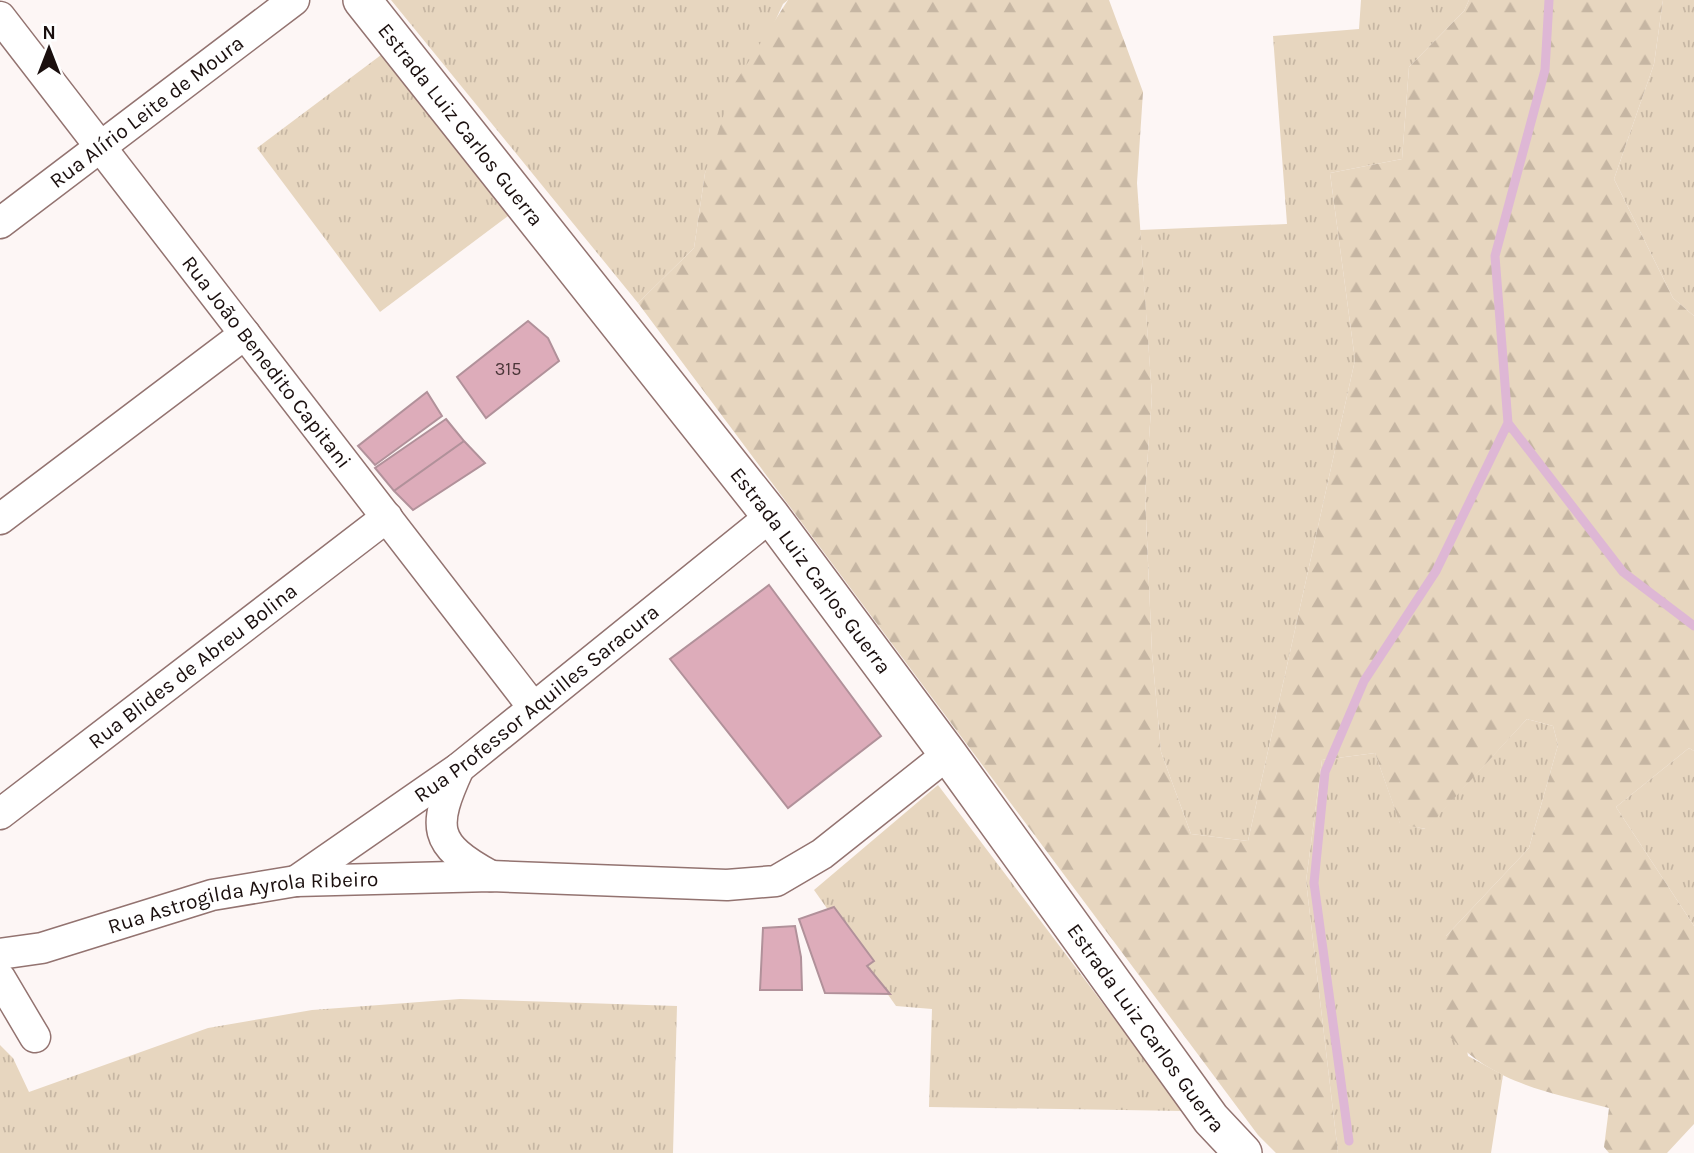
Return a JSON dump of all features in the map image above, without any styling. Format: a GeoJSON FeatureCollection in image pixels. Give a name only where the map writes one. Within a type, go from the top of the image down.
{"type":"FeatureCollection","features":[{"type":"Feature","properties":{"kind":"street","name":"Rua Alírio Leite de Moura"},"geometry":{"type":"LineString","coordinates":[[0,223],[293,0]]}},
{"type":"Feature","properties":{"kind":"street","name":"Estrada Luiz Carlos Guerra"},"geometry":{"type":"LineString","coordinates":[[362,0],[771,516],[948,754],[1211,1119],[1244,1153]]}},
{"type":"Feature","properties":{"kind":"street","name":"Rua João Benedito Capitani"},"geometry":{"type":"LineString","coordinates":[[0,17],[533,707]]}},
{"type":"Feature","properties":{"kind":"street"},"geometry":{"type":"LineString","coordinates":[[0,519],[245,334]]}},
{"type":"Feature","properties":{"kind":"street","name":"Rua Professor Aquilles Saracura"},"geometry":{"type":"LineString","coordinates":[[296,881],[459,768],[771,516]]}},
{"type":"Feature","properties":{"kind":"street","name":"Rua Blides de Abreu Bolina"},"geometry":{"type":"LineString","coordinates":[[0,814],[387,517]]}},
{"type":"Feature","properties":{"kind":"street","name":"Rua Astrogilda Ayrola Ribeiro"},"geometry":{"type":"LineString","coordinates":[[0,954],[42,948],[212,895],[296,881],[491,876],[727,885],[776,881],[822,854],[948,754]]}},
{"type":"Feature","properties":{"kind":"street","name":"Rua Astrogilda Ayrola Ribeiro"},"geometry":{"type":"LineString","coordinates":[[459,768],[444,800],[439,822],[449,846],[456,854],[491,876]]}},
{"type":"Feature","properties":{"kind":"street"},"geometry":{"type":"LineString","coordinates":[[0,978],[35,1037]]}},
{"type":"Feature","properties":{"kind":"green space"},"geometry":{"type":"Polygon","coordinates":[[[391,0],[788,0],[783,4],[705,173],[694,248],[638,303],[391,0]]]}},
{"type":"Feature","properties":{"kind":"green space"},"geometry":{"type":"Polygon","coordinates":[[[788,0],[1109,0],[1143,92],[1137,183],[1152,396],[1145,495],[1152,653],[1161,752],[1191,834],[1248,841],[1355,360],[1330,173],[1402,159],[1409,67],[1464,11],[1469,0],[1663,0],[1654,64],[1614,179],[1673,298],[1694,316],[1694,751],[1689,748],[1616,807],[1694,926],[1694,1124],[1667,1153],[1609,1153],[1604,1147],[1609,1108],[1540,1090],[1500,1074],[1462,1048],[1443,1030],[1446,936],[1529,848],[1558,745],[1553,726],[1527,719],[1426,829],[1400,824],[1375,753],[1322,760],[1306,881],[1338,1153],[1276,1153],[1258,1135],[638,303],[694,248],[705,173],[733,86],[788,0]]]}},
{"type":"Feature","properties":{"kind":"green space"},"geometry":{"type":"Polygon","coordinates":[[[1361,0],[1469,0],[1464,11],[1409,67],[1402,159],[1330,173],[1355,360],[1248,841],[1191,834],[1161,752],[1152,653],[1145,495],[1152,396],[1140,230],[1287,224],[1273,36],[1359,29],[1361,0]]]}},
{"type":"Feature","properties":{"kind":"green space"},"geometry":{"type":"Polygon","coordinates":[[[1663,0],[1694,0],[1694,316],[1673,298],[1614,179],[1654,64],[1663,0]]]}},
{"type":"Feature","properties":{"kind":"green space"},"geometry":{"type":"Polygon","coordinates":[[[385,52],[508,216],[380,312],[257,148],[385,52]]]}},
{"type":"Feature","properties":{"kind":"green space"},"geometry":{"type":"Polygon","coordinates":[[[1527,719],[1553,726],[1558,745],[1529,848],[1446,936],[1468,1056],[1503,1075],[1491,1153],[1338,1153],[1306,881],[1322,760],[1375,753],[1400,823],[1425,829],[1527,719]]]}},
{"type":"Feature","properties":{"kind":"green space"},"geometry":{"type":"Polygon","coordinates":[[[1689,748],[1694,751],[1694,926],[1616,807],[1689,748]]]}},
{"type":"Feature","properties":{"kind":"green space"},"geometry":{"type":"Polygon","coordinates":[[[938,785],[1184,1111],[929,1107],[932,1009],[896,1006],[814,890],[938,785]]]}},
{"type":"Feature","properties":{"kind":"green space"},"geometry":{"type":"Polygon","coordinates":[[[460,999],[677,1006],[673,1153],[0,1153],[0,1045],[13,1058],[29,1092],[208,1028],[312,1010],[460,999]]]}},
{"type":"Feature","properties":{"kind":"building"},"geometry":{"type":"Polygon","coordinates":[[[528,321],[548,338],[559,361],[486,418],[457,377],[528,321]]]}},
{"type":"Feature","properties":{"kind":"building"},"geometry":{"type":"Polygon","coordinates":[[[427,392],[442,416],[375,465],[358,446],[427,392]]]}},
{"type":"Feature","properties":{"kind":"building"},"geometry":{"type":"Polygon","coordinates":[[[446,419],[464,441],[394,491],[375,468],[446,419]]]}},
{"type":"Feature","properties":{"kind":"building"},"geometry":{"type":"Polygon","coordinates":[[[464,441],[485,463],[413,510],[394,491],[464,441]]]}},
{"type":"Feature","properties":{"kind":"building"},"geometry":{"type":"Polygon","coordinates":[[[769,585],[881,736],[788,808],[670,659],[769,585]]]}},
{"type":"Feature","properties":{"kind":"building"},"geometry":{"type":"Polygon","coordinates":[[[834,907],[874,961],[867,966],[890,994],[825,993],[799,919],[834,907]]]}},
{"type":"Feature","properties":{"kind":"building"},"geometry":{"type":"Polygon","coordinates":[[[795,926],[801,957],[802,990],[760,990],[763,928],[795,926]]]}},
{"type":"Feature","properties":{"kind":"waterway"},"geometry":{"type":"LineString","coordinates":[[1549,0],[1545,70],[1495,256],[1508,423],[1623,572],[1694,626]]}},
{"type":"Feature","properties":{"kind":"waterway"},"geometry":{"type":"LineString","coordinates":[[1349,1141],[1314,883],[1325,772],[1364,681],[1436,571],[1508,423]]}}]}
